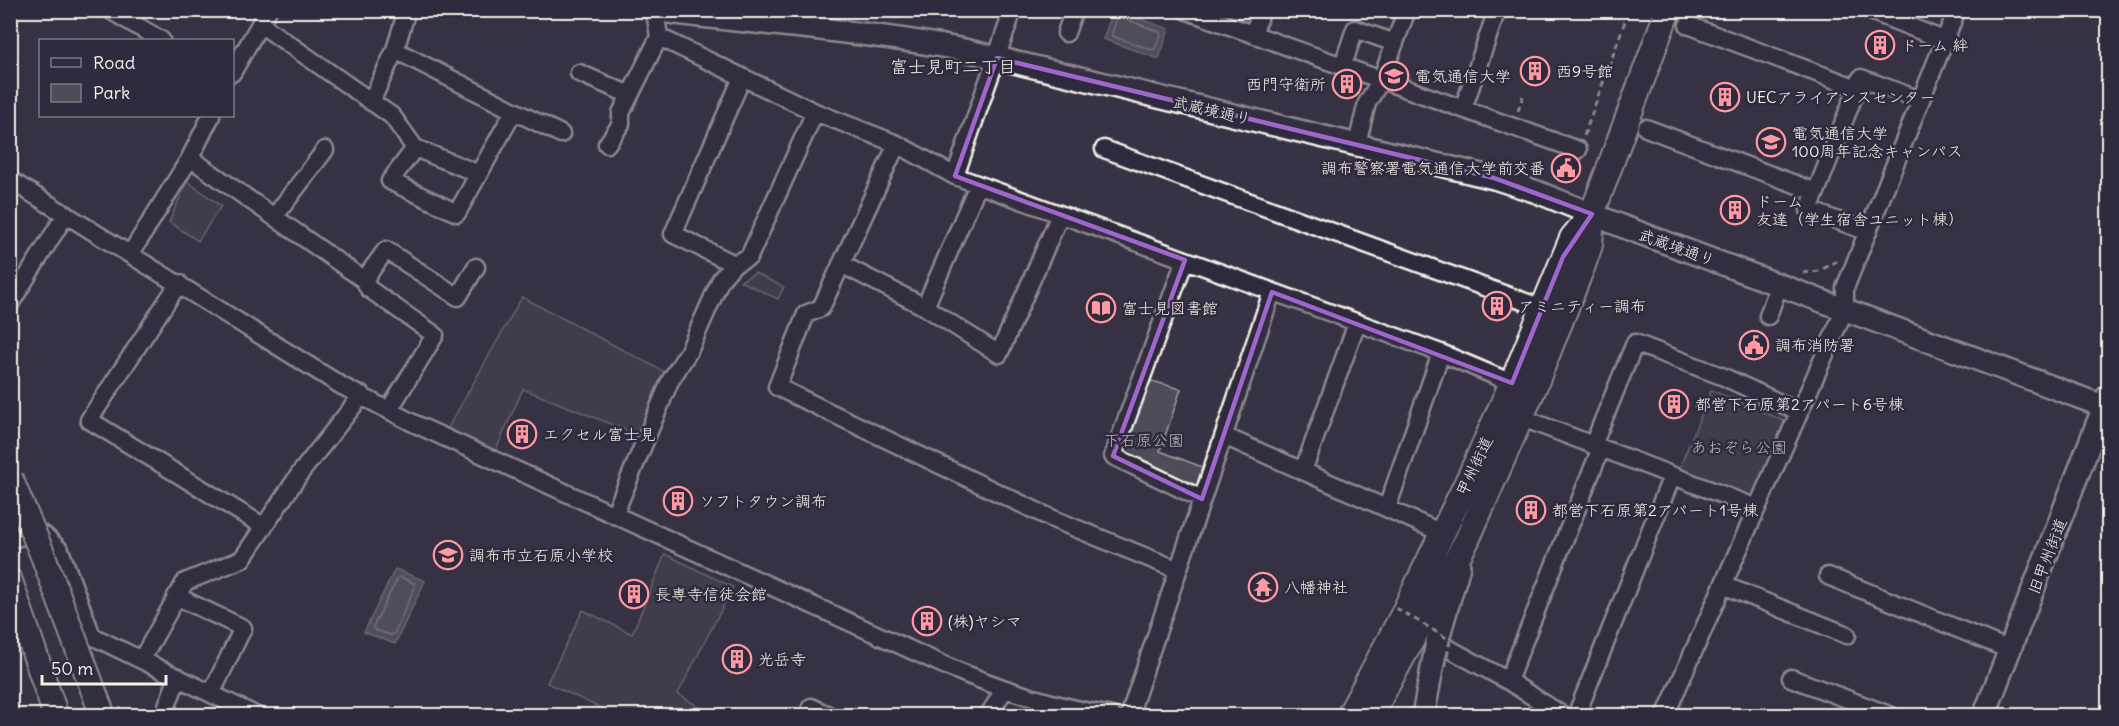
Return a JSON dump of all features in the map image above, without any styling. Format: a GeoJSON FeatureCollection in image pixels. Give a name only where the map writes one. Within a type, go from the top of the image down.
{"type":"FeatureCollection","features":[{"type":"Feature","properties":{"kind":"highway","name":"甲州街道"},"geometry":{"type":"LineString","coordinates":[[1370,716],[1467,540],[1520,417],[1583,265],[1590,245],[1592,214],[1668,10]]}},
{"type":"Feature","properties":{"kind":"highway","name":"甲州街道"},"geometry":{"type":"LineString","coordinates":[[1349,716],[1401,620],[1442,533],[1512,382],[1572,238],[1592,214]]}},
{"type":"Feature","properties":{"kind":"highway"},"geometry":{"type":"LineString","coordinates":[[10,478],[42,553],[103,716]]}},
{"type":"Feature","properties":{"kind":"highway"},"geometry":{"type":"LineString","coordinates":[[10,483],[86,716]]}},
{"type":"Feature","properties":{"kind":"highway"},"geometry":{"type":"LineString","coordinates":[[10,581],[56,716]]}},
{"type":"Feature","properties":{"kind":"main road","name":"武蔵境通り"},"geometry":{"type":"LineString","coordinates":[[654,11],[915,41],[997,58],[1494,178],[1537,192],[1754,276],[1793,283]]}},
{"type":"Feature","properties":{"kind":"main road"},"geometry":{"type":"LineString","coordinates":[[1793,283],[1845,309],[2108,404]]}},
{"type":"Feature","properties":{"kind":"main road","name":"旧甲州街道"},"geometry":{"type":"LineString","coordinates":[[1984,716],[2108,404]]}},
{"type":"Feature","properties":{"kind":"main road"},"geometry":{"type":"LineString","coordinates":[[1423,716],[1437,642],[1467,540]]}},
{"type":"Feature","properties":{"kind":"main road"},"geometry":{"type":"LineString","coordinates":[[1376,716],[1389,716]]}},
{"type":"Feature","properties":{"kind":"street"},"geometry":{"type":"LineString","coordinates":[[110,10],[159,39]]}},
{"type":"Feature","properties":{"kind":"street"},"geometry":{"type":"LineString","coordinates":[[371,102],[395,50],[408,10]]}},
{"type":"Feature","properties":{"kind":"street"},"geometry":{"type":"LineString","coordinates":[[1066,33],[1074,10]]}},
{"type":"Feature","properties":{"kind":"street"},"geometry":{"type":"LineString","coordinates":[[1185,10],[1578,150]]}},
{"type":"Feature","properties":{"kind":"street"},"geometry":{"type":"LineString","coordinates":[[1253,34],[1262,10]]}},
{"type":"Feature","properties":{"kind":"street"},"geometry":{"type":"LineString","coordinates":[[1357,144],[1366,103],[1381,80],[1407,10]]}},
{"type":"Feature","properties":{"kind":"street"},"geometry":{"type":"LineString","coordinates":[[1463,109],[1497,10]]}},
{"type":"Feature","properties":{"kind":"street"},"geometry":{"type":"LineString","coordinates":[[1868,10],[1946,41]]}},
{"type":"Feature","properties":{"kind":"street"},"geometry":{"type":"LineString","coordinates":[[1665,716],[1845,309],[1845,288],[1958,10]]}},
{"type":"Feature","properties":{"kind":"street"},"geometry":{"type":"LineString","coordinates":[[608,144],[621,124],[621,113],[659,36],[654,11]]}},
{"type":"Feature","properties":{"kind":"street"},"geometry":{"type":"LineString","coordinates":[[955,176],[997,58],[1011,11]]}},
{"type":"Feature","properties":{"kind":"street"},"geometry":{"type":"LineString","coordinates":[[234,70],[264,17],[392,116],[415,148],[479,174]]}},
{"type":"Feature","properties":{"kind":"street"},"geometry":{"type":"LineString","coordinates":[[1688,25],[1857,88]]}},
{"type":"Feature","properties":{"kind":"street"},"geometry":{"type":"LineString","coordinates":[[1343,65],[1355,29],[1395,43]]}},
{"type":"Feature","properties":{"kind":"street"},"geometry":{"type":"LineString","coordinates":[[659,36],[742,78],[897,144],[955,176],[1441,353],[1512,382]]}},
{"type":"Feature","properties":{"kind":"street"},"geometry":{"type":"LineString","coordinates":[[395,50],[561,134]]}},
{"type":"Feature","properties":{"kind":"street"},"geometry":{"type":"LineString","coordinates":[[579,73],[630,95]]}},
{"type":"Feature","properties":{"kind":"street"},"geometry":{"type":"LineString","coordinates":[[734,264],[673,234],[742,78]]}},
{"type":"Feature","properties":{"kind":"street"},"geometry":{"type":"LineString","coordinates":[[1868,232],[1809,210],[1816,192],[1861,78],[1920,100]]}},
{"type":"Feature","properties":{"kind":"street"},"geometry":{"type":"LineString","coordinates":[[415,148],[390,181],[457,213],[514,111]]}},
{"type":"Feature","properties":{"kind":"street"},"geometry":{"type":"LineString","coordinates":[[614,515],[670,381],[689,351],[721,279],[734,264],[749,257],[815,111]]}},
{"type":"Feature","properties":{"kind":"street"},"geometry":{"type":"LineString","coordinates":[[131,253],[190,158],[210,117]]}},
{"type":"Feature","properties":{"kind":"street"},"geometry":{"type":"LineString","coordinates":[[1646,128],[1816,192]]}},
{"type":"Feature","properties":{"kind":"street"},"geometry":{"type":"LineString","coordinates":[[897,144],[821,308],[806,314],[777,387],[1053,519],[1178,570]]}},
{"type":"Feature","properties":{"kind":"street"},"geometry":{"type":"LineString","coordinates":[[1104,149],[1542,308]]}},
{"type":"Feature","properties":{"kind":"street"},"geometry":{"type":"LineString","coordinates":[[275,216],[325,150]]}},
{"type":"Feature","properties":{"kind":"street"},"geometry":{"type":"LineString","coordinates":[[190,158],[364,280],[369,289],[435,335],[389,410]]}},
{"type":"Feature","properties":{"kind":"street"},"geometry":{"type":"LineString","coordinates":[[10,180],[342,386],[415,424],[945,666],[1004,690],[1062,706],[1112,716]]}},
{"type":"Feature","properties":{"kind":"street"},"geometry":{"type":"LineString","coordinates":[[925,307],[978,185]]}},
{"type":"Feature","properties":{"kind":"street"},"geometry":{"type":"LineString","coordinates":[[10,304],[66,214]]}},
{"type":"Feature","properties":{"kind":"street"},"geometry":{"type":"LineString","coordinates":[[841,264],[925,307],[999,354],[1060,215]]}},
{"type":"Feature","properties":{"kind":"street"},"geometry":{"type":"LineString","coordinates":[[364,280],[386,250],[458,297],[476,267]]}},
{"type":"Feature","properties":{"kind":"street"},"geometry":{"type":"LineString","coordinates":[[1185,260],[1113,456],[1202,499]]}},
{"type":"Feature","properties":{"kind":"street"},"geometry":{"type":"LineString","coordinates":[[179,283],[89,420],[263,526]]}},
{"type":"Feature","properties":{"kind":"street"},"geometry":{"type":"LineString","coordinates":[[1768,316],[1793,283]]}},
{"type":"Feature","properties":{"kind":"street"},"geometry":{"type":"LineString","coordinates":[[1129,716],[1272,292]]}},
{"type":"Feature","properties":{"kind":"street"},"geometry":{"type":"LineString","coordinates":[[1304,471],[1357,323]]}},
{"type":"Feature","properties":{"kind":"street"},"geometry":{"type":"LineString","coordinates":[[1508,681],[1635,343],[1724,377],[1799,412]]}},
{"type":"Feature","properties":{"kind":"street"},"geometry":{"type":"LineString","coordinates":[[1387,508],[1441,353]]}},
{"type":"Feature","properties":{"kind":"street"},"geometry":{"type":"LineString","coordinates":[[142,659],[185,582],[242,559],[301,472],[362,395]]}},
{"type":"Feature","properties":{"kind":"street"},"geometry":{"type":"LineString","coordinates":[[1520,417],[1757,508]]}},
{"type":"Feature","properties":{"kind":"street"},"geometry":{"type":"LineString","coordinates":[[1224,436],[1442,533]]}},
{"type":"Feature","properties":{"kind":"street"},"geometry":{"type":"LineString","coordinates":[[1576,716],[1672,476]]}},
{"type":"Feature","properties":{"kind":"street"},"geometry":{"type":"LineString","coordinates":[[10,539],[33,534],[44,535],[60,550],[92,636],[257,716]]}},
{"type":"Feature","properties":{"kind":"street"},"geometry":{"type":"LineString","coordinates":[[1827,576],[2010,650]]}},
{"type":"Feature","properties":{"kind":"street"},"geometry":{"type":"LineString","coordinates":[[1723,585],[1847,635]]}},
{"type":"Feature","properties":{"kind":"street"},"geometry":{"type":"LineString","coordinates":[[176,596],[243,628],[211,694]]}},
{"type":"Feature","properties":{"kind":"street"},"geometry":{"type":"LineString","coordinates":[[1437,642],[1508,681],[1564,716]]}},
{"type":"Feature","properties":{"kind":"street"},"geometry":{"type":"LineString","coordinates":[[164,716],[178,677]]}},
{"type":"Feature","properties":{"kind":"street"},"geometry":{"type":"LineString","coordinates":[[1791,678],[1892,716]]}},
{"type":"Feature","properties":{"kind":"street"},"geometry":{"type":"LineString","coordinates":[[988,716],[1004,690]]}},
{"type":"Feature","properties":{"kind":"street"},"geometry":{"type":"LineString","coordinates":[[811,707],[831,716]]}},
{"type":"Feature","properties":{"kind":"path"},"geometry":{"type":"LineString","coordinates":[[1578,150],[1629,10]]}},
{"type":"Feature","properties":{"kind":"path"},"geometry":{"type":"LineString","coordinates":[[1793,283],[1833,265],[1840,258]]}},
{"type":"Feature","properties":{"kind":"path"},"geometry":{"type":"LineString","coordinates":[[1396,608],[1450,640],[1445,669]]}},
{"type":"Feature","properties":{"kind":"highlighted area"},"geometry":{"type":"Polygon","coordinates":[[[997,58],[1494,178],[1592,214],[1563,257],[1512,383],[1272,292],[1202,499],[1113,456],[1185,260],[955,176],[997,58]]]}},
{"type":"Feature","properties":{"kind":"green space"},"geometry":{"type":"Polygon","coordinates":[[[187,181],[221,206],[198,241],[169,222],[187,181]]]}},
{"type":"Feature","properties":{"kind":"green space"},"geometry":{"type":"Polygon","coordinates":[[[755,273],[784,287],[778,299],[740,281],[755,273]]]}},
{"type":"Feature","properties":{"kind":"green space"},"geometry":{"type":"Polygon","coordinates":[[[522,297],[665,372],[641,436],[523,389],[495,452],[444,435],[522,297]]]}},
{"type":"Feature","properties":{"kind":"green space","name":"下石原公園"},"geometry":{"type":"Polygon","coordinates":[[[1148,380],[1181,389],[1160,451],[1202,467],[1196,491],[1118,452],[1148,380]]]}},
{"type":"Feature","properties":{"kind":"green space","name":"あおぞら公園"},"geometry":{"type":"Polygon","coordinates":[[[1711,390],[1796,426],[1763,503],[1679,469],[1711,390]]]}},
{"type":"Feature","properties":{"kind":"green space"},"geometry":{"type":"Polygon","coordinates":[[[665,554],[733,587],[678,694],[707,712],[705,715],[615,715],[547,683],[583,610],[632,634],[665,554]]]}},
{"type":"Feature","properties":{"kind":"water"},"geometry":{"type":"Polygon","coordinates":[[[1113,11],[1169,29],[1159,59],[1103,39],[1113,11]]]}},
{"type":"Feature","properties":{"kind":"water"},"geometry":{"type":"Polygon","coordinates":[[[395,569],[425,581],[395,644],[364,632],[395,569]]]}},
{"type":"Feature","properties":{"kind":"place","name":"ドーム 絆"},"geometry":{"type":"Point","coordinates":[1880,45]}},
{"type":"Feature","properties":{"kind":"place","name":"西9号館"},"geometry":{"type":"Point","coordinates":[1535,71]}},
{"type":"Feature","properties":{"kind":"place","name":"電気通信大学"},"geometry":{"type":"Point","coordinates":[1394,76]}},
{"type":"Feature","properties":{"kind":"place","name":"西門守衛所"},"geometry":{"type":"Point","coordinates":[1347,84]}},
{"type":"Feature","properties":{"kind":"place","name":"UECアライアンスセンター"},"geometry":{"type":"Point","coordinates":[1725,97]}},
{"type":"Feature","properties":{"kind":"place","name":"電気通信大学 100周年記念キャンパス"},"geometry":{"type":"Point","coordinates":[1771,142]}},
{"type":"Feature","properties":{"kind":"place","name":"調布警察署電気通信大学前交番"},"geometry":{"type":"Point","coordinates":[1566,168]}},
{"type":"Feature","properties":{"kind":"place","name":"ドーム 友達（学生宿舎ユニット棟）"},"geometry":{"type":"Point","coordinates":[1735,210]}},
{"type":"Feature","properties":{"kind":"place","name":"アミニティー調布"},"geometry":{"type":"Point","coordinates":[1497,306]}},
{"type":"Feature","properties":{"kind":"place","name":"富士見図書館"},"geometry":{"type":"Point","coordinates":[1101,308]}},
{"type":"Feature","properties":{"kind":"place","name":"調布消防署"},"geometry":{"type":"Point","coordinates":[1754,345]}},
{"type":"Feature","properties":{"kind":"place","name":"都営下石原第2アパート6号棟"},"geometry":{"type":"Point","coordinates":[1674,404]}},
{"type":"Feature","properties":{"kind":"place","name":"エクセル富士見"},"geometry":{"type":"Point","coordinates":[522,434]}},
{"type":"Feature","properties":{"kind":"place","name":"ソフトタウン調布"},"geometry":{"type":"Point","coordinates":[678,501]}},
{"type":"Feature","properties":{"kind":"place","name":"都営下石原第2アパート1号棟"},"geometry":{"type":"Point","coordinates":[1531,510]}},
{"type":"Feature","properties":{"kind":"place","name":"調布市立石原小学校"},"geometry":{"type":"Point","coordinates":[448,555]}},
{"type":"Feature","properties":{"kind":"place","name":"八幡神社"},"geometry":{"type":"Point","coordinates":[1263,587]}},
{"type":"Feature","properties":{"kind":"place","name":"長専寺信徒会館"},"geometry":{"type":"Point","coordinates":[634,594]}},
{"type":"Feature","properties":{"kind":"place","name":"(株)ヤシマ"},"geometry":{"type":"Point","coordinates":[927,621]}},
{"type":"Feature","properties":{"kind":"place","name":"光岳寺"},"geometry":{"type":"Point","coordinates":[737,659]}},
{"type":"Feature","properties":{"kind":"district","name":"富士見町二丁目"},"geometry":{"type":"Point","coordinates":[953,67]}}]}
